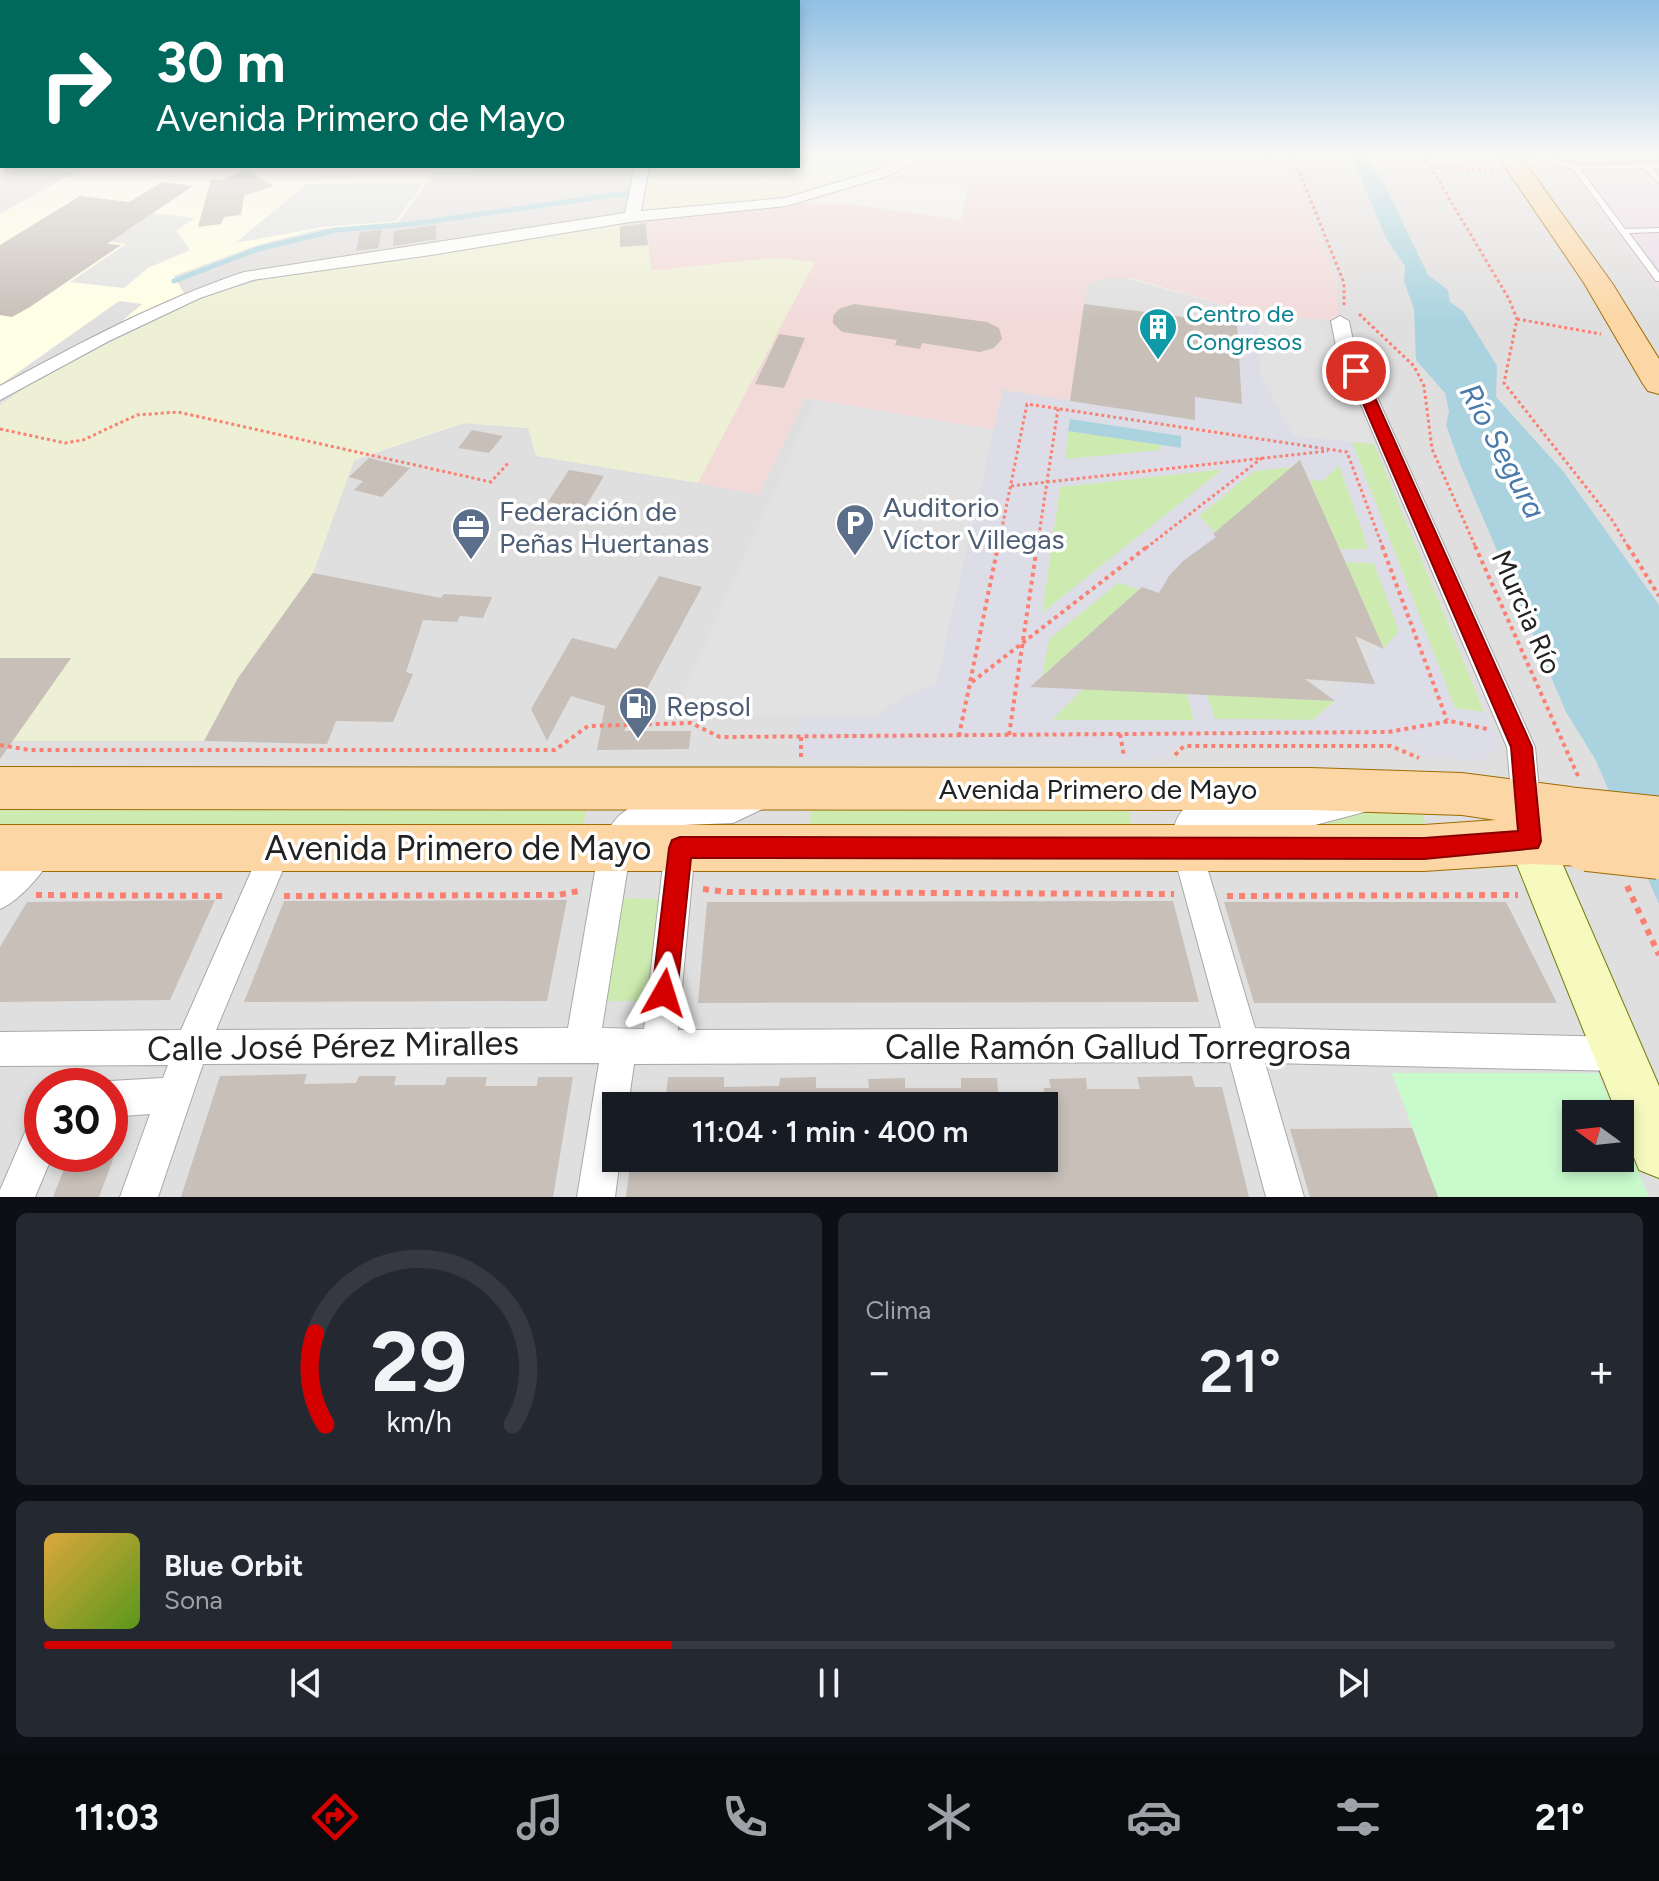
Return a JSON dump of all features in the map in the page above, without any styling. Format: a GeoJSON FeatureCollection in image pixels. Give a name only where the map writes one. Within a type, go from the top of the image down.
{"type":"FeatureCollection","features":[{"type":"Feature","properties":{"kind":"main road"},"geometry":{"type":"LineString","coordinates":[[1556,212],[1659,384]]}},
{"type":"Feature","properties":{"kind":"main road"},"geometry":{"type":"LineString","coordinates":[[1568,212],[1630,286]]}},
{"type":"Feature","properties":{"kind":"main road","name":"Avenida Primero de Mayo"},"geometry":{"type":"LineString","coordinates":[[0,788],[1396,792],[1570,825]]}},
{"type":"Feature","properties":{"kind":"main road"},"geometry":{"type":"LineString","coordinates":[[1659,818],[1570,825],[1551,893],[1659,1150]]}},
{"type":"Feature","properties":{"kind":"main road","name":"Avenida Primero de Mayo"},"geometry":{"type":"LineString","coordinates":[[20,848],[277,848],[646,855],[1437,848],[1570,825]]}},
{"type":"Feature","properties":{"kind":"street"},"geometry":{"type":"LineString","coordinates":[[630,217],[633,212]]}},
{"type":"Feature","properties":{"kind":"street"},"geometry":{"type":"LineString","coordinates":[[0,394],[115,331],[194,294],[250,275],[431,250],[630,217],[683,212]]}},
{"type":"Feature","properties":{"kind":"street"},"geometry":{"type":"LineString","coordinates":[[1348,311],[1345,346],[1521,747],[1570,825]]}},
{"type":"Feature","properties":{"kind":"street"},"geometry":{"type":"LineString","coordinates":[[585,788],[616,797],[646,855],[659,1047]]}},
{"type":"Feature","properties":{"kind":"street"},"geometry":{"type":"LineString","coordinates":[[582,1045],[646,855],[654,813],[722,813],[776,788]]}},
{"type":"Feature","properties":{"kind":"street"},"geometry":{"type":"LineString","coordinates":[[1285,1197],[1201,896],[1187,827],[1193,817],[1199,815],[1325,811],[1396,792]]}},
{"type":"Feature","properties":{"kind":"street"},"geometry":{"type":"LineString","coordinates":[[15,895],[20,848]]}},
{"type":"Feature","properties":{"kind":"street"},"geometry":{"type":"LineString","coordinates":[[139,1197],[191,1048],[277,848]]}},
{"type":"Feature","properties":{"kind":"street","name":"Calle Ramón Gallud Torregrosa"},"geometry":{"type":"LineString","coordinates":[[619,1046],[1242,1045],[1618,1054]]}},
{"type":"Feature","properties":{"kind":"street"},"geometry":{"type":"LineString","coordinates":[[596,1197],[619,1046]]}},
{"type":"Feature","properties":{"kind":"street","name":"Calle José Pérez Miralles"},"geometry":{"type":"LineString","coordinates":[[0,1049],[619,1046]]}},
{"type":"Feature","properties":{"kind":"street"},"geometry":{"type":"LineString","coordinates":[[128,1098],[174,1095]]}},
{"type":"Feature","properties":{"kind":"street"},"geometry":{"type":"LineString","coordinates":[[16,1197],[27,1172]]}},
{"type":"Feature","properties":{"kind":"lane"},"geometry":{"type":"LineString","coordinates":[[1608,212],[1659,279]]}},
{"type":"Feature","properties":{"kind":"lane"},"geometry":{"type":"LineString","coordinates":[[1622,231],[1659,230]]}},
{"type":"Feature","properties":{"kind":"path"},"geometry":{"type":"LineString","coordinates":[[1315,212],[1344,283],[1348,311]]}},
{"type":"Feature","properties":{"kind":"path"},"geometry":{"type":"LineString","coordinates":[[1457,212],[1509,299],[1517,319],[1504,383],[1612,520],[1659,596]]}},
{"type":"Feature","properties":{"kind":"path","name":"Murcia Río"},"geometry":{"type":"LineString","coordinates":[[1348,311],[1414,366],[1424,386],[1432,449],[1570,825],[1659,955]]}},
{"type":"Feature","properties":{"kind":"path"},"geometry":{"type":"LineString","coordinates":[[1517,319],[1633,340]]}},
{"type":"Feature","properties":{"kind":"path"},"geometry":{"type":"LineString","coordinates":[[959,736],[1027,404],[1347,452],[1447,720]]}},
{"type":"Feature","properties":{"kind":"path"},"geometry":{"type":"LineString","coordinates":[[1009,735],[1058,409]]}},
{"type":"Feature","properties":{"kind":"path"},"geometry":{"type":"LineString","coordinates":[[0,429],[65,443],[83,440],[137,415],[178,412],[491,482],[508,463]]}},
{"type":"Feature","properties":{"kind":"path"},"geometry":{"type":"LineString","coordinates":[[1010,486],[1335,450]]}},
{"type":"Feature","properties":{"kind":"path"},"geometry":{"type":"LineString","coordinates":[[970,683],[1262,458]]}},
{"type":"Feature","properties":{"kind":"path"},"geometry":{"type":"LineString","coordinates":[[0,745],[29,750],[555,750],[588,726],[691,723],[720,737],[959,736],[1388,732],[1447,720],[1474,722],[1521,747]]}},
{"type":"Feature","properties":{"kind":"path"},"geometry":{"type":"LineString","coordinates":[[15,895],[558,895],[646,855],[727,892],[1201,896],[1551,893]]}},
{"type":"Feature","properties":{"kind":"shaded area"},"geometry":{"type":"Polygon","coordinates":[[[0,212],[642,212],[646,223],[265,279],[203,297],[43,375],[0,405],[0,212]]]}},
{"type":"Feature","properties":{"kind":"shaded area"},"geometry":{"type":"Polygon","coordinates":[[[273,212],[403,212],[396,221],[323,227],[235,243],[273,212]]]}},
{"type":"Feature","properties":{"kind":"shaded area"},"geometry":{"type":"Polygon","coordinates":[[[405,212],[398,222],[321,229],[258,245],[174,276],[184,293],[122,321],[142,304],[119,301],[0,385],[0,214],[405,212]]]}},
{"type":"Feature","properties":{"kind":"shaded area"},"geometry":{"type":"Polygon","coordinates":[[[709,212],[905,212],[961,220],[963,212],[1309,212],[1336,280],[1340,321],[1262,316],[1131,278],[1097,279],[1087,286],[1070,401],[1004,390],[994,430],[805,398],[759,495],[698,483],[814,262],[774,258],[651,271],[646,218],[709,212]]]}},
{"type":"Feature","properties":{"kind":"shaded area"},"geometry":{"type":"Polygon","coordinates":[[[1309,212],[1659,212],[1659,1197],[0,1197],[0,658],[71,658],[14,740],[204,740],[238,678],[313,573],[354,460],[464,423],[528,428],[815,262],[1087,286],[1097,279],[1120,276],[1262,316],[1339,320],[1336,280],[1309,212]]]}},
{"type":"Feature","properties":{"kind":"shaded area"},"geometry":{"type":"Polygon","coordinates":[[[1599,212],[1659,212],[1659,290],[1599,212]]]}},
{"type":"Feature","properties":{"kind":"shaded area"},"geometry":{"type":"Polygon","coordinates":[[[151,213],[195,218],[176,231],[190,250],[148,268],[124,288],[70,282],[126,244],[106,241],[124,229],[131,229],[151,213]]]}},
{"type":"Feature","properties":{"kind":"shaded area"},"geometry":{"type":"Polygon","coordinates":[[[619,225],[621,247],[648,245],[652,271],[774,258],[815,262],[698,483],[536,456],[528,428],[464,423],[354,460],[313,573],[238,678],[204,741],[13,741],[0,658],[0,405],[43,375],[203,297],[265,279],[619,225]]]}},
{"type":"Feature","properties":{"kind":"shaded area"},"geometry":{"type":"Polygon","coordinates":[[[1237,308],[1262,316],[1258,332],[1260,375],[1293,436],[1352,442],[1455,708],[1484,712],[1499,747],[1486,758],[1472,761],[1442,756],[1427,758],[1405,746],[1385,741],[1185,742],[1177,744],[1160,759],[810,759],[796,752],[794,728],[803,718],[877,717],[903,696],[936,684],[1003,390],[1194,420],[1195,397],[1242,404],[1237,308]],[[1070,419],[1065,459],[1160,450],[1161,445],[1181,448],[1070,419]],[[1300,461],[1293,467],[1254,471],[1199,516],[1219,540],[1183,561],[1159,593],[1118,583],[1049,639],[1042,676],[1083,689],[1052,720],[1194,720],[1187,694],[1207,695],[1215,719],[1313,720],[1335,702],[1330,697],[1346,682],[1374,684],[1366,661],[1380,647],[1384,648],[1399,631],[1374,563],[1345,562],[1339,549],[1369,549],[1340,465],[1321,482],[1313,481],[1300,461]],[[1223,469],[1060,487],[1042,612],[1223,469]]]}},
{"type":"Feature","properties":{"kind":"shaded area"},"geometry":{"type":"Polygon","coordinates":[[[1262,316],[1319,319],[1374,444],[1293,436],[1260,375],[1258,332],[1262,316]]]}},
{"type":"Feature","properties":{"kind":"shaded area","name":"Auditorio Víctor Villegas"},"geometry":{"type":"Polygon","coordinates":[[[815,400],[994,430],[936,684],[888,705],[877,717],[673,715],[815,400]]]}},
{"type":"Feature","properties":{"kind":"green space"},"geometry":{"type":"Polygon","coordinates":[[[1068,431],[1161,445],[1161,450],[1064,460],[1068,431]]]}},
{"type":"Feature","properties":{"kind":"green space"},"geometry":{"type":"Polygon","coordinates":[[[1352,442],[1374,444],[1484,712],[1455,708],[1352,442]]]}},
{"type":"Feature","properties":{"kind":"green space"},"geometry":{"type":"Polygon","coordinates":[[[1340,465],[1369,550],[1339,549],[1309,479],[1312,481],[1340,465]]]}},
{"type":"Feature","properties":{"kind":"green space"},"geometry":{"type":"Polygon","coordinates":[[[1293,467],[1215,532],[1199,516],[1254,471],[1293,467]]]}},
{"type":"Feature","properties":{"kind":"green space"},"geometry":{"type":"Polygon","coordinates":[[[1225,469],[1042,613],[1060,487],[1225,469]]]}},
{"type":"Feature","properties":{"kind":"green space"},"geometry":{"type":"Polygon","coordinates":[[[1345,562],[1374,563],[1399,631],[1384,649],[1345,562]]]}},
{"type":"Feature","properties":{"kind":"green space"},"geometry":{"type":"Polygon","coordinates":[[[1119,582],[1139,590],[1042,676],[1049,639],[1119,582]]]}},
{"type":"Feature","properties":{"kind":"green space"},"geometry":{"type":"Polygon","coordinates":[[[1083,689],[1187,694],[1195,720],[1050,720],[1083,689]]]}},
{"type":"Feature","properties":{"kind":"green space"},"geometry":{"type":"Polygon","coordinates":[[[1207,695],[1335,701],[1313,720],[1214,719],[1207,695]]]}},
{"type":"Feature","properties":{"kind":"green space"},"geometry":{"type":"Polygon","coordinates":[[[0,805],[587,806],[583,827],[0,826],[0,805]]]}},
{"type":"Feature","properties":{"kind":"green space"},"geometry":{"type":"Polygon","coordinates":[[[811,806],[1128,807],[1132,827],[810,826],[811,806]]]}},
{"type":"Feature","properties":{"kind":"green space"},"geometry":{"type":"Polygon","coordinates":[[[1373,808],[1421,814],[1426,822],[1409,827],[1224,828],[1373,808]]]}},
{"type":"Feature","properties":{"kind":"green space"},"geometry":{"type":"Polygon","coordinates":[[[616,898],[662,899],[648,1001],[598,1001],[616,898]]]}},
{"type":"Feature","properties":{"kind":"green space"},"geometry":{"type":"Polygon","coordinates":[[[1392,1073],[1598,1073],[1609,1100],[1562,1100],[1562,1172],[1634,1172],[1634,1161],[1649,1197],[1438,1197],[1392,1073]]]}},
{"type":"Feature","properties":{"kind":"water","name":"Río Segura"},"geometry":{"type":"Polygon","coordinates":[[[1375,212],[1397,212],[1428,275],[1448,290],[1450,302],[1463,311],[1497,366],[1496,397],[1563,471],[1659,605],[1659,904],[1595,759],[1566,712],[1460,464],[1446,425],[1449,411],[1445,393],[1416,360],[1414,309],[1404,281],[1405,266],[1386,238],[1375,212]]]}},
{"type":"Feature","properties":{"kind":"water"},"geometry":{"type":"Polygon","coordinates":[[[1070,419],[1181,436],[1181,448],[1068,431],[1070,419]]]}},
{"type":"Feature","properties":{"kind":"building"},"geometry":{"type":"Polygon","coordinates":[[[54,212],[155,212],[107,244],[121,245],[12,317],[0,315],[0,245],[54,212]]]}},
{"type":"Feature","properties":{"kind":"building"},"geometry":{"type":"Polygon","coordinates":[[[202,212],[241,212],[241,215],[224,217],[221,224],[198,227],[202,212]]]}},
{"type":"Feature","properties":{"kind":"building"},"geometry":{"type":"Polygon","coordinates":[[[646,223],[648,245],[620,247],[620,227],[646,223]]]}},
{"type":"Feature","properties":{"kind":"building"},"geometry":{"type":"Polygon","coordinates":[[[436,225],[436,239],[393,246],[394,231],[436,225]]]}},
{"type":"Feature","properties":{"kind":"building"},"geometry":{"type":"Polygon","coordinates":[[[382,230],[378,248],[356,251],[360,232],[382,230]]]}},
{"type":"Feature","properties":{"kind":"building"},"geometry":{"type":"Polygon","coordinates":[[[854,304],[987,322],[999,328],[1002,339],[994,348],[980,352],[922,343],[920,349],[895,345],[897,340],[842,332],[833,323],[833,316],[839,309],[854,304]]]}},
{"type":"Feature","properties":{"kind":"building","name":"Centro de Congresos"},"geometry":{"type":"Polygon","coordinates":[[[1084,304],[1237,324],[1242,404],[1195,397],[1195,420],[1070,401],[1084,304]]]}},
{"type":"Feature","properties":{"kind":"building"},"geometry":{"type":"Polygon","coordinates":[[[779,334],[805,338],[784,388],[755,384],[779,334]]]}},
{"type":"Feature","properties":{"kind":"building"},"geometry":{"type":"Polygon","coordinates":[[[472,430],[503,436],[489,453],[458,448],[472,430]]]}},
{"type":"Feature","properties":{"kind":"building"},"geometry":{"type":"Polygon","coordinates":[[[369,458],[410,468],[382,497],[354,490],[363,481],[349,477],[369,458]]]}},
{"type":"Feature","properties":{"kind":"building"},"geometry":{"type":"Polygon","coordinates":[[[1300,460],[1384,649],[1355,636],[1375,684],[1305,679],[1335,701],[1030,687],[1142,587],[1159,593],[1183,561],[1216,537],[1213,534],[1300,460]]]}},
{"type":"Feature","properties":{"kind":"building"},"geometry":{"type":"Polygon","coordinates":[[[569,470],[604,476],[584,509],[548,502],[569,470]]]}},
{"type":"Feature","properties":{"kind":"building"},"geometry":{"type":"Polygon","coordinates":[[[313,573],[441,598],[444,594],[492,597],[483,618],[460,616],[457,622],[423,620],[406,672],[413,674],[393,722],[336,721],[327,744],[204,741],[238,678],[313,573]]]}},
{"type":"Feature","properties":{"kind":"building"},"geometry":{"type":"Polygon","coordinates":[[[659,576],[702,587],[624,731],[691,731],[689,749],[597,750],[605,706],[571,696],[547,741],[531,709],[572,638],[616,649],[659,576]]]}},
{"type":"Feature","properties":{"kind":"building"},"geometry":{"type":"Polygon","coordinates":[[[0,658],[71,658],[0,759],[0,658]]]}},
{"type":"Feature","properties":{"kind":"building"},"geometry":{"type":"Polygon","coordinates":[[[215,900],[170,1000],[0,1002],[0,947],[27,902],[215,900]]]}},
{"type":"Feature","properties":{"kind":"building"},"geometry":{"type":"Polygon","coordinates":[[[567,900],[547,1001],[244,1002],[284,901],[567,900]]]}},
{"type":"Feature","properties":{"kind":"building"},"geometry":{"type":"Polygon","coordinates":[[[1173,901],[1199,1002],[698,1003],[707,902],[1173,901]]]}},
{"type":"Feature","properties":{"kind":"building"},"geometry":{"type":"Polygon","coordinates":[[[1224,902],[1506,902],[1557,1003],[1254,1003],[1224,902]]]}},
{"type":"Feature","properties":{"kind":"building"},"geometry":{"type":"Polygon","coordinates":[[[307,1074],[304,1084],[356,1083],[359,1076],[396,1076],[394,1085],[445,1085],[447,1077],[487,1077],[485,1086],[537,1086],[538,1077],[573,1077],[553,1197],[181,1197],[220,1076],[307,1074]]]}},
{"type":"Feature","properties":{"kind":"building"},"geometry":{"type":"Polygon","coordinates":[[[1192,1076],[1195,1087],[1222,1087],[1249,1197],[626,1197],[629,1172],[1058,1172],[1058,1092],[1044,1092],[1044,1088],[1051,1088],[1049,1079],[1086,1078],[1087,1089],[1140,1089],[1137,1077],[1192,1076]]]}},
{"type":"Feature","properties":{"kind":"building"},"geometry":{"type":"Polygon","coordinates":[[[668,1077],[724,1077],[724,1087],[779,1086],[780,1078],[816,1077],[816,1088],[869,1088],[868,1079],[905,1078],[905,1088],[961,1088],[961,1078],[997,1078],[998,1092],[666,1092],[668,1077]]]}},
{"type":"Feature","properties":{"kind":"building"},"geometry":{"type":"Polygon","coordinates":[[[1412,1128],[1438,1197],[1310,1197],[1290,1129],[1412,1128]]]}},
{"type":"Feature","properties":{"kind":"building"},"geometry":{"type":"Polygon","coordinates":[[[63,1172],[108,1172],[99,1197],[53,1197],[63,1172]]]}},
{"type":"Feature","properties":{"kind":"waterway"},"geometry":{"type":"LineString","coordinates":[[174,281],[258,249],[337,230],[413,224],[497,212]]}},
{"type":"Feature","properties":{"kind":"place","name":"Centro de Congresos"},"geometry":{"type":"Point","coordinates":[1158,361]}},
{"type":"Feature","properties":{"kind":"place","name":"Auditorio Víctor Villegas"},"geometry":{"type":"Point","coordinates":[855,557]}},
{"type":"Feature","properties":{"kind":"place","name":"Federación de Peñas Huertanas"},"geometry":{"type":"Point","coordinates":[471,561]}},
{"type":"Feature","properties":{"kind":"place","name":"Repsol"},"geometry":{"type":"Point","coordinates":[638,740]}},
{"type":"Feature","properties":{"kind":"route"},"geometry":{"type":"LineString","coordinates":[[664,993],[680,848],[1424,848],[1530,841],[1521,747],[1356,371]]}}]}
